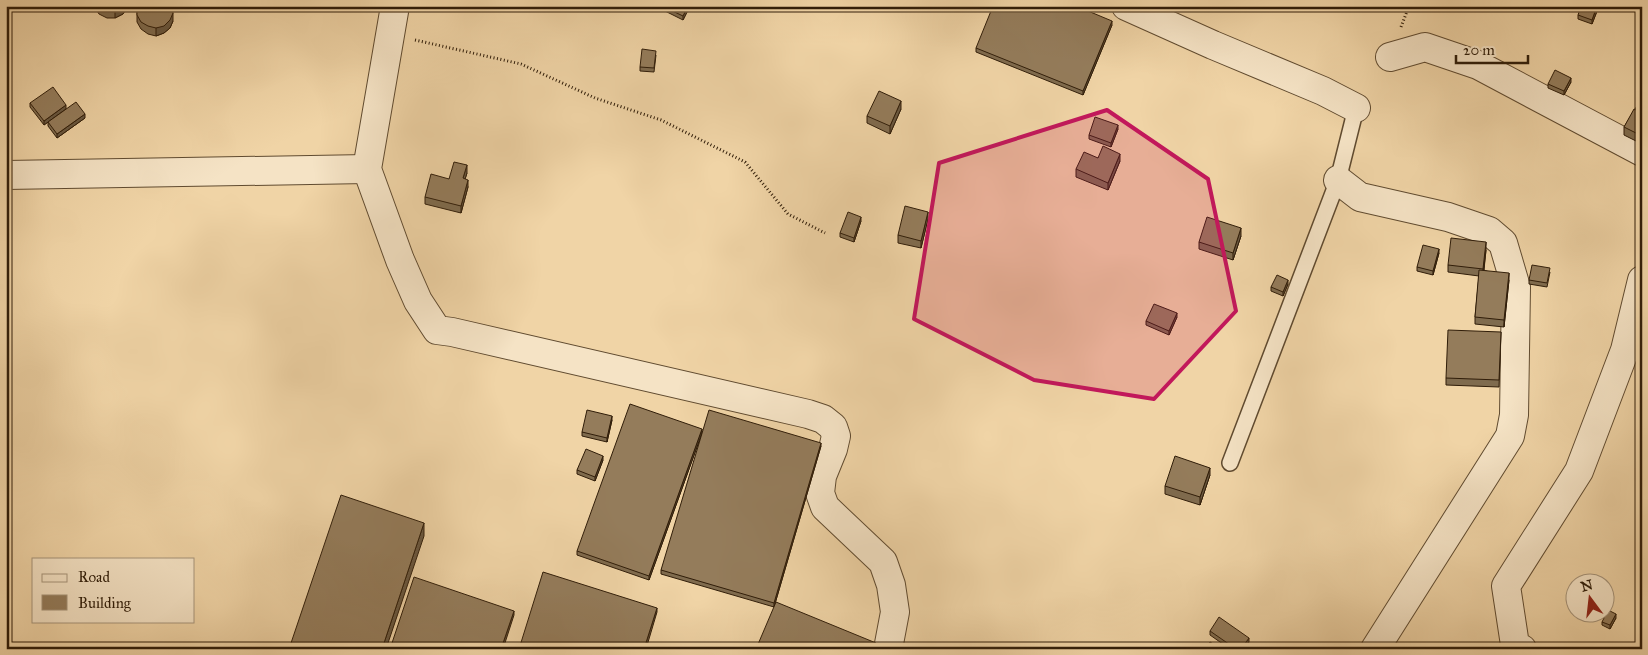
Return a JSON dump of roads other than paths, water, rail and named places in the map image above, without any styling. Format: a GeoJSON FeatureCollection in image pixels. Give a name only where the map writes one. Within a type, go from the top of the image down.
{"type":"FeatureCollection","features":[{"type":"Feature","properties":{"kind":"street"},"geometry":{"type":"LineString","coordinates":[[395,6],[367,169],[418,301],[437,330],[471,336],[823,419],[833,427],[836,436],[822,476],[820,493],[825,507],[883,562],[891,585],[894,612],[888,649]]}},
{"type":"Feature","properties":{"kind":"street"},"geometry":{"type":"LineString","coordinates":[[1126,6],[1323,91],[1356,108]]}},
{"type":"Feature","properties":{"kind":"street"},"geometry":{"type":"LineString","coordinates":[[1390,57],[1425,47],[1478,65],[1642,152]]}},
{"type":"Feature","properties":{"kind":"street"},"geometry":{"type":"LineString","coordinates":[[6,175],[367,169]]}},
{"type":"Feature","properties":{"kind":"street"},"geometry":{"type":"LineString","coordinates":[[1338,180],[1360,197],[1448,217],[1489,231],[1503,243],[1516,287],[1514,415],[1510,436],[1375,649]]}},
{"type":"Feature","properties":{"kind":"street"},"geometry":{"type":"LineString","coordinates":[[1522,649],[1516,645],[1506,586],[1579,471],[1625,350],[1642,280]]}},
{"type":"Feature","properties":{"kind":"lane"},"geometry":{"type":"LineString","coordinates":[[1230,463],[1338,180],[1356,108]]}}]}
